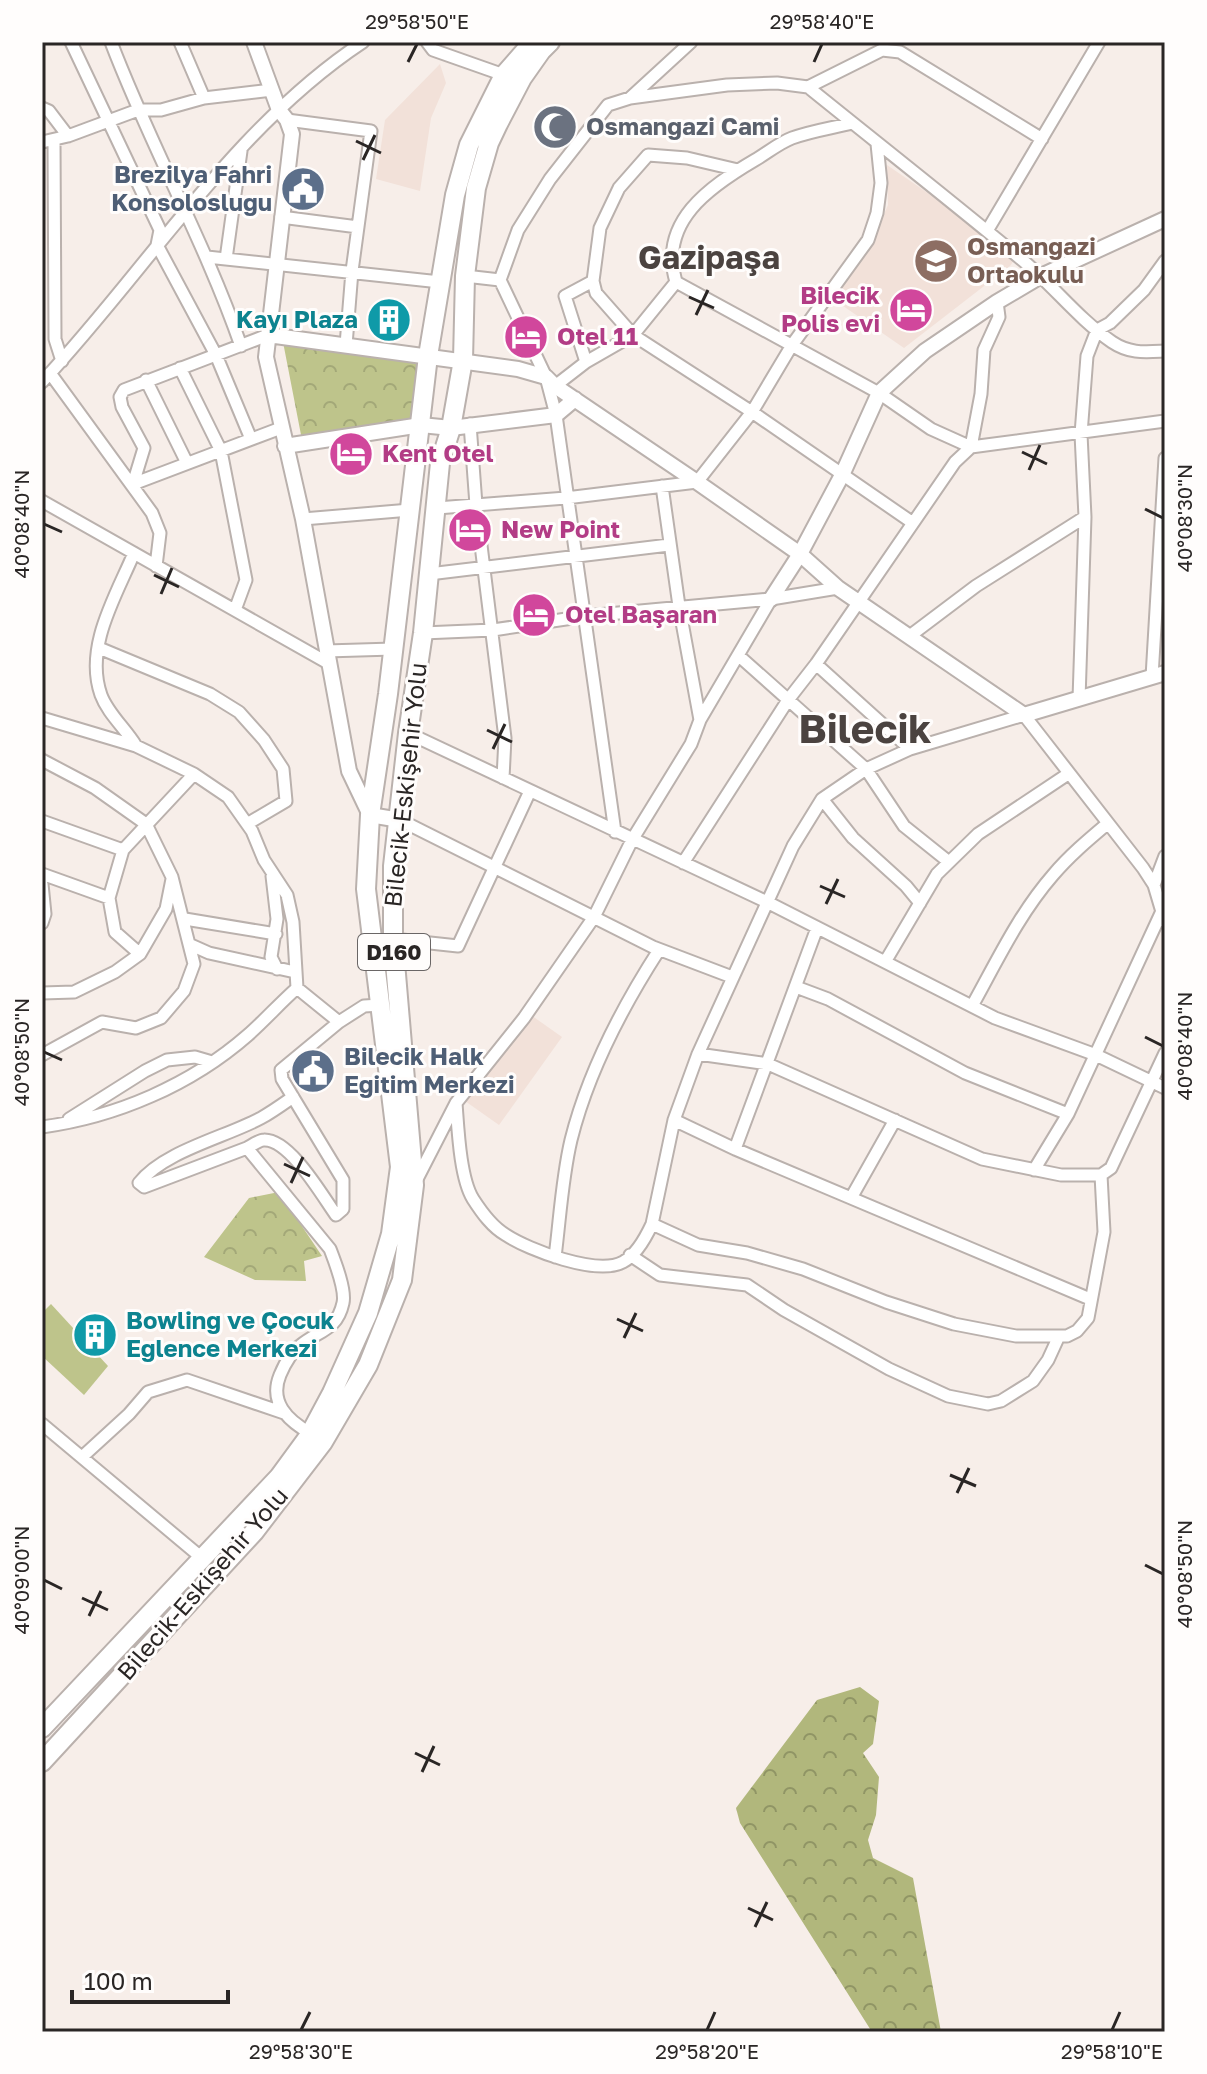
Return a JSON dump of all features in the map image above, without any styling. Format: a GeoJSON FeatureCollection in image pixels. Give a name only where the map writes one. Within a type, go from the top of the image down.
{"type":"FeatureCollection","features":[{"type":"Feature","properties":{"kind":"main road","name":"Bilecik-Eskişehir Yolu"},"geometry":{"type":"LineString","coordinates":[[42,1728],[50,1711],[279,1477],[310,1433],[332,1393],[368,1313],[391,1234],[400,1167],[366,889],[370,815],[428,356],[455,195],[469,145],[504,75],[533,42]]}},
{"type":"Feature","properties":{"kind":"main road","name":"Bilecik-Eskişehir Yolu"},"geometry":{"type":"LineString","coordinates":[[42,1762],[254,1532],[323,1442],[368,1365],[402,1280],[414,1185],[393,939],[393,871],[423,633],[440,463],[451,428],[463,360],[465,276],[476,188],[489,143],[522,78],[550,42]]}},
{"type":"Feature","properties":{"kind":"street"},"geometry":{"type":"LineString","coordinates":[[71,42],[160,230],[157,245],[216,355],[251,439]]}},
{"type":"Feature","properties":{"kind":"street"},"geometry":{"type":"LineString","coordinates":[[111,42],[138,110],[220,286],[241,346]]}},
{"type":"Feature","properties":{"kind":"street"},"geometry":{"type":"LineString","coordinates":[[180,42],[204,98]]}},
{"type":"Feature","properties":{"kind":"street"},"geometry":{"type":"LineString","coordinates":[[156,566],[160,533],[152,513],[133,484],[46,378],[186,211],[241,151],[363,42]]}},
{"type":"Feature","properties":{"kind":"street"},"geometry":{"type":"LineString","coordinates":[[427,42],[433,50],[504,75]]}},
{"type":"Feature","properties":{"kind":"street"},"geometry":{"type":"LineString","coordinates":[[630,98],[691,42]]}},
{"type":"Feature","properties":{"kind":"street"},"geometry":{"type":"LineString","coordinates":[[987,231],[1099,42]]}},
{"type":"Feature","properties":{"kind":"street"},"geometry":{"type":"LineString","coordinates":[[255,44],[292,134],[266,357],[303,519],[349,771],[370,815],[400,820],[659,950],[732,977]]}},
{"type":"Feature","properties":{"kind":"street"},"geometry":{"type":"LineString","coordinates":[[808,87],[882,50],[900,52],[1042,139]]}},
{"type":"Feature","properties":{"kind":"street"},"geometry":{"type":"LineString","coordinates":[[615,832],[551,382],[500,280],[518,230],[550,179],[608,105],[630,98],[727,85],[777,83],[808,87],[1041,276],[1071,310],[1114,343],[1133,353],[1165,351]]}},
{"type":"Feature","properties":{"kind":"street"},"geometry":{"type":"LineString","coordinates":[[42,162],[49,144],[138,110],[161,110],[204,98],[272,90]]}},
{"type":"Feature","properties":{"kind":"street"},"geometry":{"type":"LineString","coordinates":[[42,98],[45,109],[68,136]]}},
{"type":"Feature","properties":{"kind":"street"},"geometry":{"type":"LineString","coordinates":[[283,115],[371,131],[352,271],[346,345]]}},
{"type":"Feature","properties":{"kind":"street"},"geometry":{"type":"LineString","coordinates":[[852,123],[790,138],[738,170],[695,203],[673,241],[670,261],[676,282],[879,393],[931,429],[971,447],[1165,421]]}},
{"type":"Feature","properties":{"kind":"street"},"geometry":{"type":"LineString","coordinates":[[49,144],[55,339],[62,361]]}},
{"type":"Feature","properties":{"kind":"street"},"geometry":{"type":"LineString","coordinates":[[437,508],[566,498],[697,482],[752,412],[792,345],[868,240],[877,213],[881,183],[877,144]]}},
{"type":"Feature","properties":{"kind":"street"},"geometry":{"type":"LineString","coordinates":[[226,259],[241,151]]}},
{"type":"Feature","properties":{"kind":"street"},"geometry":{"type":"LineString","coordinates":[[738,170],[687,158],[648,155],[619,188],[600,228],[593,281],[596,293],[633,335],[752,412],[913,523]]}},
{"type":"Feature","properties":{"kind":"street"},"geometry":{"type":"LineString","coordinates":[[281,217],[358,227]]}},
{"type":"Feature","properties":{"kind":"street"},"geometry":{"type":"LineString","coordinates":[[414,1185],[456,1103],[524,1018],[594,917],[632,840],[691,744],[700,720],[800,554],[842,475],[879,393],[925,351],[997,302],[1041,276],[1165,219]]}},
{"type":"Feature","properties":{"kind":"street"},"geometry":{"type":"LineString","coordinates":[[207,257],[440,282]]}},
{"type":"Feature","properties":{"kind":"street"},"geometry":{"type":"LineString","coordinates":[[1079,699],[1085,517],[1081,434],[1087,356],[1097,330],[1110,323],[1144,290],[1165,261]]}},
{"type":"Feature","properties":{"kind":"street"},"geometry":{"type":"LineString","coordinates":[[465,276],[500,280]]}},
{"type":"Feature","properties":{"kind":"street"},"geometry":{"type":"LineString","coordinates":[[586,362],[565,296],[593,281]]}},
{"type":"Feature","properties":{"kind":"street"},"geometry":{"type":"LineString","coordinates":[[551,382],[633,335],[676,282]]}},
{"type":"Feature","properties":{"kind":"street"},"geometry":{"type":"LineString","coordinates":[[683,863],[788,700],[955,462],[971,447],[981,394],[984,350],[999,317],[997,302]]}},
{"type":"Feature","properties":{"kind":"street"},"geometry":{"type":"LineString","coordinates":[[42,333],[55,339]]}},
{"type":"Feature","properties":{"kind":"street"},"geometry":{"type":"LineString","coordinates":[[133,484],[144,448],[122,407],[120,397],[124,390],[268,335],[518,369],[551,382],[800,554],[838,588],[1024,715],[1154,885],[1164,916],[1068,1114],[1034,1170]]}},
{"type":"Feature","properties":{"kind":"street"},"geometry":{"type":"LineString","coordinates":[[180,368],[221,451],[246,580],[235,610]]}},
{"type":"Feature","properties":{"kind":"street"},"geometry":{"type":"LineString","coordinates":[[146,380],[187,463]]}},
{"type":"Feature","properties":{"kind":"street"},"geometry":{"type":"LineString","coordinates":[[285,446],[421,425],[451,428],[556,415],[575,399]]}},
{"type":"Feature","properties":{"kind":"street"},"geometry":{"type":"LineString","coordinates":[[470,424],[476,505],[505,738],[503,778]]}},
{"type":"Feature","properties":{"kind":"street"},"geometry":{"type":"LineString","coordinates":[[133,484],[281,428]]}},
{"type":"Feature","properties":{"kind":"street"},"geometry":{"type":"LineString","coordinates":[[456,1103],[460,1148],[471,1196],[487,1219],[506,1236],[555,1257],[597,1267],[623,1262],[645,1240],[652,1224],[674,1120],[698,1054],[793,846],[822,799],[866,769],[939,738],[1158,675],[1165,458]]}},
{"type":"Feature","properties":{"kind":"street"},"geometry":{"type":"LineString","coordinates":[[662,486],[669,545],[700,720]]}},
{"type":"Feature","properties":{"kind":"street"},"geometry":{"type":"LineString","coordinates":[[42,501],[235,610],[327,657],[393,649]]}},
{"type":"Feature","properties":{"kind":"street"},"geometry":{"type":"LineString","coordinates":[[303,519],[410,510]]}},
{"type":"Feature","properties":{"kind":"street"},"geometry":{"type":"LineString","coordinates":[[911,635],[976,586],[1085,517]]}},
{"type":"Feature","properties":{"kind":"street"},"geometry":{"type":"LineString","coordinates":[[429,574],[669,545]]}},
{"type":"Feature","properties":{"kind":"street"},"geometry":{"type":"LineString","coordinates":[[134,553],[101,629],[96,664],[101,695],[136,746]]}},
{"type":"Feature","properties":{"kind":"street"},"geometry":{"type":"LineString","coordinates":[[423,633],[493,630],[586,616],[771,599],[838,588]]}},
{"type":"Feature","properties":{"kind":"street"},"geometry":{"type":"LineString","coordinates":[[99,648],[210,694],[239,712],[264,740],[283,769],[286,801],[247,824]]}},
{"type":"Feature","properties":{"kind":"street"},"geometry":{"type":"LineString","coordinates":[[739,656],[866,769],[904,826],[949,862]]}},
{"type":"Feature","properties":{"kind":"street"},"geometry":{"type":"LineString","coordinates":[[816,664],[910,749]]}},
{"type":"Feature","properties":{"kind":"street"},"geometry":{"type":"LineString","coordinates":[[42,718],[136,746],[194,774],[228,797],[247,824],[272,875],[287,895],[293,922],[297,988],[339,1022]]}},
{"type":"Feature","properties":{"kind":"street"},"geometry":{"type":"LineString","coordinates":[[408,733],[767,902],[995,1018],[1096,1055],[1165,1088]]}},
{"type":"Feature","properties":{"kind":"street"},"geometry":{"type":"LineString","coordinates":[[42,760],[95,788],[146,824],[172,877],[194,964],[184,991],[161,1018],[136,1028],[102,1022],[42,1055]]}},
{"type":"Feature","properties":{"kind":"street"},"geometry":{"type":"LineString","coordinates":[[140,954],[115,932],[109,898],[123,850],[194,774]]}},
{"type":"Feature","properties":{"kind":"street"},"geometry":{"type":"LineString","coordinates":[[885,962],[937,874],[978,834],[1068,774]]}},
{"type":"Feature","properties":{"kind":"street"},"geometry":{"type":"LineString","coordinates":[[393,939],[458,946],[530,791]]}},
{"type":"Feature","properties":{"kind":"street"},"geometry":{"type":"LineString","coordinates":[[822,799],[853,838],[906,886],[920,903]]}},
{"type":"Feature","properties":{"kind":"street"},"geometry":{"type":"LineString","coordinates":[[42,821],[123,850]]}},
{"type":"Feature","properties":{"kind":"street"},"geometry":{"type":"LineString","coordinates":[[972,1006],[1032,901],[1055,872],[1107,824]]}},
{"type":"Feature","properties":{"kind":"street"},"geometry":{"type":"LineString","coordinates":[[1154,885],[1165,856]]}},
{"type":"Feature","properties":{"kind":"street"},"geometry":{"type":"LineString","coordinates":[[367,870],[393,871]]}},
{"type":"Feature","properties":{"kind":"street"},"geometry":{"type":"LineString","coordinates":[[42,874],[109,898]]}},
{"type":"Feature","properties":{"kind":"street"},"geometry":{"type":"LineString","coordinates":[[272,875],[277,919],[271,957],[277,969]]}},
{"type":"Feature","properties":{"kind":"street"},"geometry":{"type":"LineString","coordinates":[[42,993],[74,992],[115,972],[140,954],[166,909],[172,877]]}},
{"type":"Feature","properties":{"kind":"street"},"geometry":{"type":"LineString","coordinates":[[42,884],[45,914],[42,923]]}},
{"type":"Feature","properties":{"kind":"street"},"geometry":{"type":"LineString","coordinates":[[185,919],[276,934]]}},
{"type":"Feature","properties":{"kind":"street"},"geometry":{"type":"LineString","coordinates":[[735,1149],[817,928]]}},
{"type":"Feature","properties":{"kind":"street"},"geometry":{"type":"LineString","coordinates":[[191,945],[209,953],[295,972]]}},
{"type":"Feature","properties":{"kind":"street"},"geometry":{"type":"LineString","coordinates":[[555,1257],[571,1142],[582,1105],[629,997],[659,950]]}},
{"type":"Feature","properties":{"kind":"street"},"geometry":{"type":"LineString","coordinates":[[796,987],[828,999],[965,1073],[1068,1114]]}},
{"type":"Feature","properties":{"kind":"street"},"geometry":{"type":"LineString","coordinates":[[42,1127],[119,1110],[174,1084],[212,1062],[246,1036],[297,988]]}},
{"type":"Feature","properties":{"kind":"street"},"geometry":{"type":"LineString","coordinates":[[293,1097],[261,1118],[191,1148],[146,1173],[139,1183],[144,1187],[264,1140],[282,1145],[336,1215],[343,1209],[343,1180],[293,1097],[282,1079],[281,1070],[339,1022],[364,1006],[381,1005]]}},
{"type":"Feature","properties":{"kind":"street"},"geometry":{"type":"LineString","coordinates":[[698,1054],[768,1064],[982,1159],[1061,1175],[1101,1175],[1111,1168],[1165,1053]]}},
{"type":"Feature","properties":{"kind":"street"},"geometry":{"type":"LineString","coordinates":[[58,1125],[167,1060],[195,1057],[212,1062]]}},
{"type":"Feature","properties":{"kind":"street"},"geometry":{"type":"LineString","coordinates":[[674,1120],[735,1149],[1090,1299]]}},
{"type":"Feature","properties":{"kind":"street"},"geometry":{"type":"LineString","coordinates":[[851,1198],[895,1120]]}},
{"type":"Feature","properties":{"kind":"street"},"geometry":{"type":"LineString","coordinates":[[247,1148],[330,1249],[344,1301],[331,1328],[301,1345],[285,1362],[276,1387],[284,1413]]}},
{"type":"Feature","properties":{"kind":"street"},"geometry":{"type":"LineString","coordinates":[[652,1224],[698,1245],[747,1253],[803,1269],[886,1302],[954,1324],[1016,1336],[1067,1336],[1077,1331],[1088,1318],[1104,1232],[1101,1175]]}},
{"type":"Feature","properties":{"kind":"street"},"geometry":{"type":"LineString","coordinates":[[630,1255],[660,1275],[747,1285],[784,1310],[889,1369],[948,1396],[988,1404],[1001,1401],[1033,1381],[1048,1360],[1059,1336]]}},
{"type":"Feature","properties":{"kind":"street"},"geometry":{"type":"LineString","coordinates":[[82,1457],[148,1392],[187,1380],[284,1413],[310,1433]]}},
{"type":"Feature","properties":{"kind":"street"},"geometry":{"type":"LineString","coordinates":[[42,1424],[202,1558]]}},
{"type":"Feature","properties":{"kind":"shaded area"},"geometry":{"type":"Polygon","coordinates":[[[440,64],[446,83],[431,118],[420,191],[376,179],[385,120],[440,64]]]}},
{"type":"Feature","properties":{"kind":"shaded area","name":"Osmangazi Ortaokulu"},"geometry":{"type":"Polygon","coordinates":[[[887,165],[1018,255],[1010,266],[904,348],[833,299],[875,234],[888,205],[887,165]]]}},
{"type":"Feature","properties":{"kind":"shaded area"},"geometry":{"type":"Polygon","coordinates":[[[528,1013],[562,1037],[499,1125],[465,1101],[528,1013]]]}},
{"type":"Feature","properties":{"kind":"green space"},"geometry":{"type":"Polygon","coordinates":[[[283,342],[422,357],[412,422],[302,440],[283,342]]]}},
{"type":"Feature","properties":{"kind":"green space"},"geometry":{"type":"Polygon","coordinates":[[[279,1192],[322,1256],[304,1261],[306,1281],[255,1280],[204,1257],[249,1198],[279,1192]]]}},
{"type":"Feature","properties":{"kind":"green space"},"geometry":{"type":"Polygon","coordinates":[[[51,1304],[108,1366],[84,1395],[42,1356],[42,1313],[51,1304]]]}},
{"type":"Feature","properties":{"kind":"green space"},"geometry":{"type":"Polygon","coordinates":[[[860,1687],[879,1701],[873,1744],[863,1753],[879,1777],[876,1815],[868,1840],[873,1858],[913,1878],[941,2032],[872,2032],[740,1823],[736,1808],[817,1700],[860,1687]]]}},
{"type":"Feature","properties":{"kind":"place","name":"Osmangazi Cami"},"geometry":{"type":"Point","coordinates":[555,127]}},
{"type":"Feature","properties":{"kind":"place","name":"Brezilya Fahri Konsolosluğu"},"geometry":{"type":"Point","coordinates":[303,189]}},
{"type":"Feature","properties":{"kind":"place","name":"Osmangazi Ortaokulu"},"geometry":{"type":"Point","coordinates":[936,261]}},
{"type":"Feature","properties":{"kind":"place","name":"Bilecik Polis evi"},"geometry":{"type":"Point","coordinates":[911,310]}},
{"type":"Feature","properties":{"kind":"place","name":"Kayı Plaza"},"geometry":{"type":"Point","coordinates":[389,320]}},
{"type":"Feature","properties":{"kind":"place","name":"Otel 11"},"geometry":{"type":"Point","coordinates":[526,337]}},
{"type":"Feature","properties":{"kind":"place","name":"Kent Otel"},"geometry":{"type":"Point","coordinates":[351,454]}},
{"type":"Feature","properties":{"kind":"place","name":"New Point"},"geometry":{"type":"Point","coordinates":[470,530]}},
{"type":"Feature","properties":{"kind":"place","name":"Otel Başaran"},"geometry":{"type":"Point","coordinates":[534,615]}},
{"type":"Feature","properties":{"kind":"place","name":"Bilecik Halk Eğitim Merkezi"},"geometry":{"type":"Point","coordinates":[313,1071]}},
{"type":"Feature","properties":{"kind":"place","name":"Bowling ve Çocuk Eğlence Merkezi"},"geometry":{"type":"Point","coordinates":[95,1335]}},
{"type":"Feature","properties":{"kind":"district","name":"Gazipaşa"},"geometry":{"type":"Point","coordinates":[709,258]}},
{"type":"Feature","properties":{"kind":"district","name":"Bilecik"},"geometry":{"type":"Point","coordinates":[865,729]}}]}
